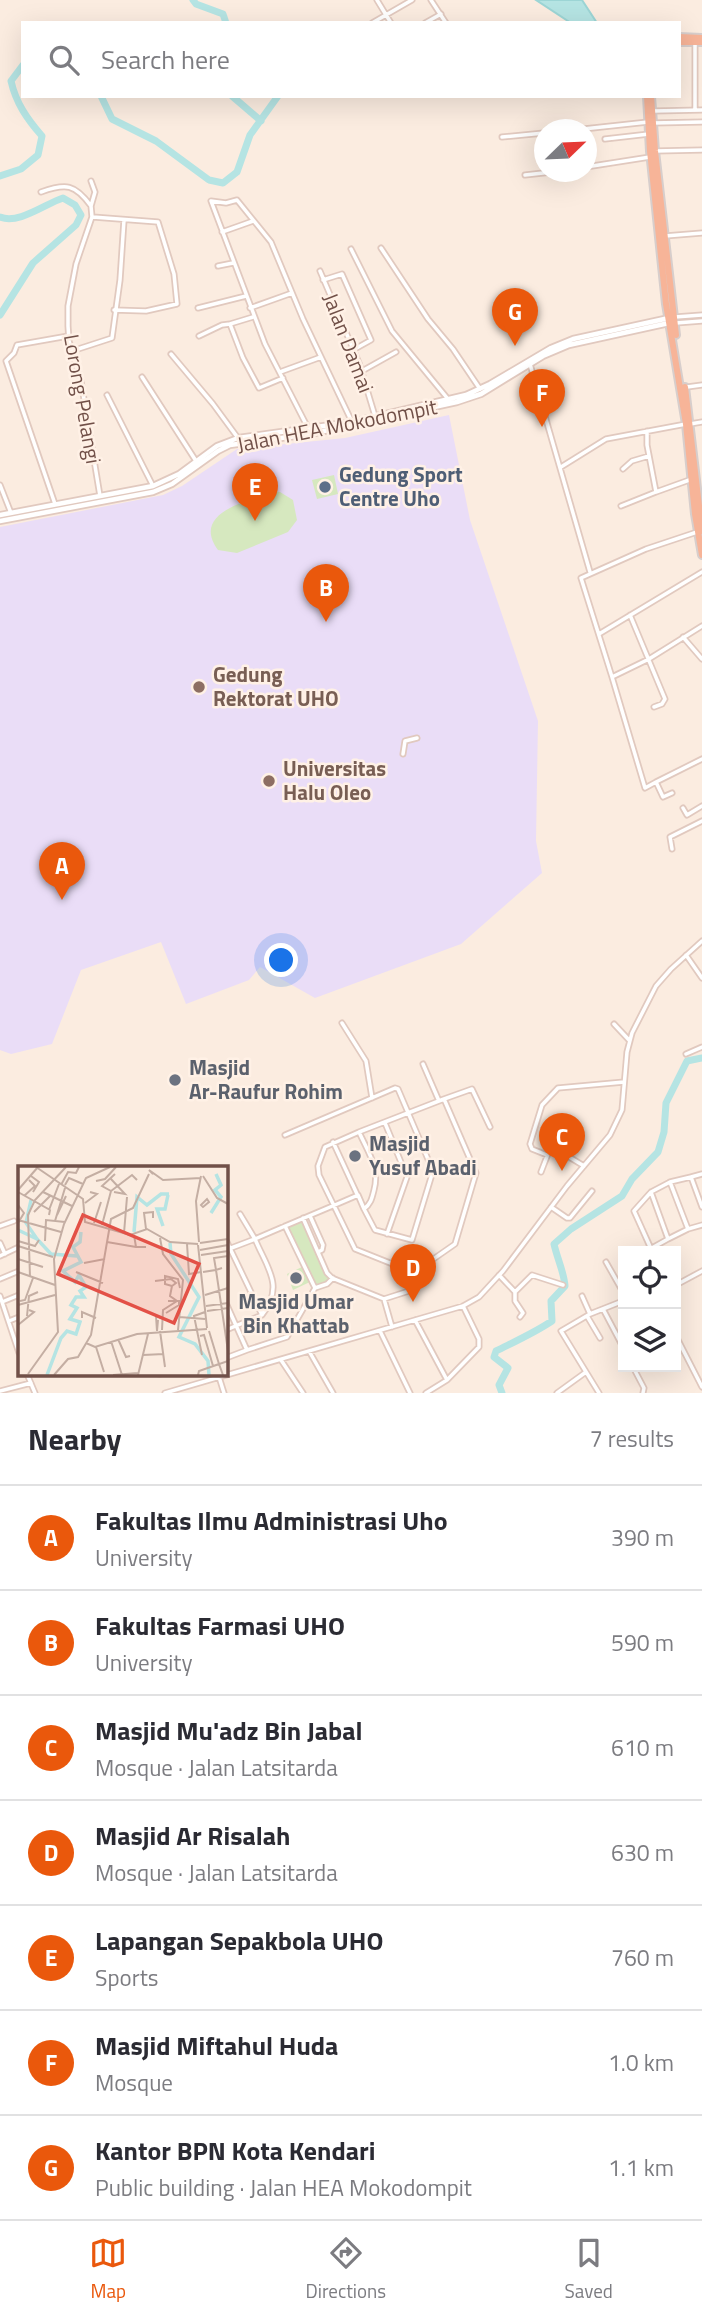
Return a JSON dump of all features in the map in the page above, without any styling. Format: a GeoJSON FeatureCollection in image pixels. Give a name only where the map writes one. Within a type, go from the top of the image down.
{"type":"FeatureCollection","features":[{"type":"Feature","properties":{"kind":"highway"},"geometry":{"type":"LineString","coordinates":[[681,39],[699,40]]}},
{"type":"Feature","properties":{"kind":"highway"},"geometry":{"type":"LineString","coordinates":[[649,98],[651,153]]}},
{"type":"Feature","properties":{"kind":"highway"},"geometry":{"type":"LineString","coordinates":[[650,98],[653,111],[649,134],[671,320],[700,491],[697,514]]}},
{"type":"Feature","properties":{"kind":"highway"},"geometry":{"type":"LineString","coordinates":[[671,320],[685,387],[692,479],[702,555]]}},
{"type":"Feature","properties":{"kind":"street"},"geometry":{"type":"LineString","coordinates":[[377,0],[390,21]]}},
{"type":"Feature","properties":{"kind":"street"},"geometry":{"type":"LineString","coordinates":[[376,21],[412,0]]}},
{"type":"Feature","properties":{"kind":"street"},"geometry":{"type":"LineString","coordinates":[[432,0],[445,21]]}},
{"type":"Feature","properties":{"kind":"street"},"geometry":{"type":"LineString","coordinates":[[429,21],[441,14]]}},
{"type":"Feature","properties":{"kind":"street"},"geometry":{"type":"LineString","coordinates":[[695,110],[699,40]]}},
{"type":"Feature","properties":{"kind":"street"},"geometry":{"type":"LineString","coordinates":[[695,91],[702,90]]}},
{"type":"Feature","properties":{"kind":"street"},"geometry":{"type":"LineString","coordinates":[[653,111],[702,110]]}},
{"type":"Feature","properties":{"kind":"street"},"geometry":{"type":"LineString","coordinates":[[597,128],[651,122],[702,122]]}},
{"type":"Feature","properties":{"kind":"street"},"geometry":{"type":"LineString","coordinates":[[502,137],[534,133]]}},
{"type":"Feature","properties":{"kind":"street"},"geometry":{"type":"LineString","coordinates":[[605,139],[649,134]]}},
{"type":"Feature","properties":{"kind":"street"},"geometry":{"type":"LineString","coordinates":[[597,164],[651,153],[702,150]]}},
{"type":"Feature","properties":{"kind":"street"},"geometry":{"type":"LineString","coordinates":[[525,175],[534,174]]}},
{"type":"Feature","properties":{"kind":"street","name":"Lorong Pelangi"},"geometry":{"type":"LineString","coordinates":[[91,181],[95,192],[91,206],[92,217],[78,260],[68,306],[68,336],[81,381],[100,496]]}},
{"type":"Feature","properties":{"kind":"street"},"geometry":{"type":"LineString","coordinates":[[41,192],[56,187],[71,187],[82,193],[91,206]]}},
{"type":"Feature","properties":{"kind":"street"},"geometry":{"type":"LineString","coordinates":[[311,434],[253,317],[211,201],[226,203],[237,200],[271,242],[352,422]]}},
{"type":"Feature","properties":{"kind":"street"},"geometry":{"type":"LineString","coordinates":[[92,217],[158,222],[174,274],[179,302],[146,311],[114,310]]}},
{"type":"Feature","properties":{"kind":"street"},"geometry":{"type":"LineString","coordinates":[[72,351],[112,338],[124,220]]}},
{"type":"Feature","properties":{"kind":"street"},"geometry":{"type":"LineString","coordinates":[[222,232],[253,221]]}},
{"type":"Feature","properties":{"kind":"street"},"geometry":{"type":"LineString","coordinates":[[662,237],[702,233]]}},
{"type":"Feature","properties":{"kind":"street"},"geometry":{"type":"LineString","coordinates":[[381,248],[428,319],[447,341],[480,389]]}},
{"type":"Feature","properties":{"kind":"street"},"geometry":{"type":"LineString","coordinates":[[351,249],[392,331],[449,400]]}},
{"type":"Feature","properties":{"kind":"street"},"geometry":{"type":"LineString","coordinates":[[218,266],[233,263]]}},
{"type":"Feature","properties":{"kind":"street","name":"Jalan Damai"},"geometry":{"type":"LineString","coordinates":[[320,271],[362,372],[375,416]]}},
{"type":"Feature","properties":{"kind":"street"},"geometry":{"type":"LineString","coordinates":[[323,280],[342,274],[357,305],[371,340],[353,350]]}},
{"type":"Feature","properties":{"kind":"street"},"geometry":{"type":"LineString","coordinates":[[250,309],[292,293]]}},
{"type":"Feature","properties":{"kind":"street"},"geometry":{"type":"LineString","coordinates":[[198,308],[246,296]]}},
{"type":"Feature","properties":{"kind":"street"},"geometry":{"type":"LineString","coordinates":[[671,320],[702,315]]}},
{"type":"Feature","properties":{"kind":"street"},"geometry":{"type":"LineString","coordinates":[[199,336],[212,329],[253,317]]}},
{"type":"Feature","properties":{"kind":"street"},"geometry":{"type":"LineString","coordinates":[[671,320],[702,321]]}},
{"type":"Feature","properties":{"kind":"street","name":"Jalan HEA Mokodompit"},"geometry":{"type":"LineString","coordinates":[[0,515],[26,513],[165,488],[224,442],[427,407],[480,389],[551,348],[671,320]]}},
{"type":"Feature","properties":{"kind":"street"},"geometry":{"type":"LineString","coordinates":[[230,324],[243,358],[259,388],[283,379]]}},
{"type":"Feature","properties":{"kind":"street"},"geometry":{"type":"LineString","coordinates":[[55,504],[6,361],[17,345],[68,336]]}},
{"type":"Feature","properties":{"kind":"street","name":"Jalan HEA Mokodompit"},"geometry":{"type":"LineString","coordinates":[[0,522],[55,504],[100,496],[111,498],[153,486],[237,443],[311,434],[481,394],[557,349],[583,339]]}},
{"type":"Feature","properties":{"kind":"street"},"geometry":{"type":"LineString","coordinates":[[362,372],[396,352]]}},
{"type":"Feature","properties":{"kind":"street"},"geometry":{"type":"LineString","coordinates":[[171,354],[213,404],[237,438]]}},
{"type":"Feature","properties":{"kind":"street"},"geometry":{"type":"LineString","coordinates":[[279,372],[321,357]]}},
{"type":"Feature","properties":{"kind":"street"},"geometry":{"type":"LineString","coordinates":[[530,364],[590,572]]}},
{"type":"Feature","properties":{"kind":"street"},"geometry":{"type":"LineString","coordinates":[[142,377],[198,463]]}},
{"type":"Feature","properties":{"kind":"street"},"geometry":{"type":"LineString","coordinates":[[685,387],[702,385]]}},
{"type":"Feature","properties":{"kind":"street"},"geometry":{"type":"LineString","coordinates":[[107,395],[153,486]]}},
{"type":"Feature","properties":{"kind":"street"},"geometry":{"type":"LineString","coordinates":[[560,467],[603,440],[687,420],[702,422]]}},
{"type":"Feature","properties":{"kind":"street"},"geometry":{"type":"LineString","coordinates":[[647,431],[656,492]]}},
{"type":"Feature","properties":{"kind":"street"},"geometry":{"type":"LineString","coordinates":[[623,469],[632,461],[649,456]]}},
{"type":"Feature","properties":{"kind":"street"},"geometry":{"type":"LineString","coordinates":[[621,506],[692,479]]}},
{"type":"Feature","properties":{"kind":"street"},"geometry":{"type":"LineString","coordinates":[[0,485],[10,513]]}},
{"type":"Feature","properties":{"kind":"street"},"geometry":{"type":"LineString","coordinates":[[699,532],[646,549],[590,572],[581,579],[645,788],[702,759]]}},
{"type":"Feature","properties":{"kind":"street"},"geometry":{"type":"LineString","coordinates":[[598,634],[702,572]]}},
{"type":"Feature","properties":{"kind":"street"},"geometry":{"type":"LineString","coordinates":[[630,615],[665,699],[662,704],[654,707]]}},
{"type":"Feature","properties":{"kind":"street"},"geometry":{"type":"LineString","coordinates":[[612,677],[649,659],[702,626]]}},
{"type":"Feature","properties":{"kind":"street"},"geometry":{"type":"LineString","coordinates":[[684,637],[702,659]]}},
{"type":"Feature","properties":{"kind":"street"},"geometry":{"type":"LineString","coordinates":[[403,754],[405,741],[417,738]]}},
{"type":"Feature","properties":{"kind":"street"},"geometry":{"type":"LineString","coordinates":[[656,782],[663,797],[672,793]]}},
{"type":"Feature","properties":{"kind":"street"},"geometry":{"type":"LineString","coordinates":[[683,808],[687,815],[702,806]]}},
{"type":"Feature","properties":{"kind":"street"},"geometry":{"type":"LineString","coordinates":[[673,849],[670,837],[702,821]]}},
{"type":"Feature","properties":{"kind":"street"},"geometry":{"type":"LineString","coordinates":[[228,1375],[463,1306],[479,1297],[616,1126],[622,1110],[629,1040],[656,986],[702,942]]}},
{"type":"Feature","properties":{"kind":"street"},"geometry":{"type":"LineString","coordinates":[[686,955],[702,978]]}},
{"type":"Feature","properties":{"kind":"street"},"geometry":{"type":"LineString","coordinates":[[342,1023],[366,1061],[372,1098]]}},
{"type":"Feature","properties":{"kind":"street"},"geometry":{"type":"LineString","coordinates":[[614,1024],[629,1040]]}},
{"type":"Feature","properties":{"kind":"street"},"geometry":{"type":"LineString","coordinates":[[686,1054],[702,1047]]}},
{"type":"Feature","properties":{"kind":"street"},"geometry":{"type":"LineString","coordinates":[[303,1218],[327,1273],[384,1299],[412,1290],[432,1260],[453,1246],[458,1239],[476,1173],[423,1064]]}},
{"type":"Feature","properties":{"kind":"street"},"geometry":{"type":"LineString","coordinates":[[547,1155],[532,1149],[530,1144],[542,1105],[558,1088],[624,1082]]}},
{"type":"Feature","properties":{"kind":"street"},"geometry":{"type":"LineString","coordinates":[[285,1135],[397,1088],[433,1174],[412,1240],[374,1229],[333,1142]]}},
{"type":"Feature","properties":{"kind":"street"},"geometry":{"type":"LineString","coordinates":[[395,1265],[355,1249],[318,1172],[323,1150],[333,1142],[472,1089],[490,1127]]}},
{"type":"Feature","properties":{"kind":"street"},"geometry":{"type":"LineString","coordinates":[[541,1172],[558,1121]]}},
{"type":"Feature","properties":{"kind":"street"},"geometry":{"type":"LineString","coordinates":[[384,1123],[407,1177],[387,1234]]}},
{"type":"Feature","properties":{"kind":"street"},"geometry":{"type":"LineString","coordinates":[[359,1132],[377,1173],[372,1199],[364,1209]]}},
{"type":"Feature","properties":{"kind":"street"},"geometry":{"type":"LineString","coordinates":[[551,1146],[584,1166]]}},
{"type":"Feature","properties":{"kind":"street"},"geometry":{"type":"LineString","coordinates":[[649,1246],[634,1211],[651,1192],[670,1182],[702,1174]]}},
{"type":"Feature","properties":{"kind":"street"},"geometry":{"type":"LineString","coordinates":[[691,1177],[702,1207]]}},
{"type":"Feature","properties":{"kind":"street"},"geometry":{"type":"LineString","coordinates":[[670,1182],[688,1229]]}},
{"type":"Feature","properties":{"kind":"street"},"geometry":{"type":"LineString","coordinates":[[551,1207],[567,1219],[570,1218],[592,1191]]}},
{"type":"Feature","properties":{"kind":"street"},"geometry":{"type":"LineString","coordinates":[[651,1192],[668,1238]]}},
{"type":"Feature","properties":{"kind":"street"},"geometry":{"type":"LineString","coordinates":[[262,1315],[228,1249],[358,1195]]}},
{"type":"Feature","properties":{"kind":"street"},"geometry":{"type":"LineString","coordinates":[[228,1329],[262,1315],[275,1285],[255,1239],[240,1214]]}},
{"type":"Feature","properties":{"kind":"street"},"geometry":{"type":"LineString","coordinates":[[310,1216],[323,1245],[318,1252]]}},
{"type":"Feature","properties":{"kind":"street"},"geometry":{"type":"LineString","coordinates":[[0,1227],[13,1221]]}},
{"type":"Feature","properties":{"kind":"street"},"geometry":{"type":"LineString","coordinates":[[657,1246],[668,1238],[702,1225]]}},
{"type":"Feature","properties":{"kind":"street"},"geometry":{"type":"LineString","coordinates":[[285,1226],[315,1288]]}},
{"type":"Feature","properties":{"kind":"street"},"geometry":{"type":"LineString","coordinates":[[0,1243],[2,1255],[18,1247]]}},
{"type":"Feature","properties":{"kind":"street"},"geometry":{"type":"LineString","coordinates":[[606,1262],[618,1283]]}},
{"type":"Feature","properties":{"kind":"street"},"geometry":{"type":"LineString","coordinates":[[0,1279],[18,1271]]}},
{"type":"Feature","properties":{"kind":"street"},"geometry":{"type":"LineString","coordinates":[[681,1282],[702,1271]]}},
{"type":"Feature","properties":{"kind":"street"},"geometry":{"type":"LineString","coordinates":[[499,1275],[515,1292],[515,1301],[523,1313],[520,1317]]}},
{"type":"Feature","properties":{"kind":"street"},"geometry":{"type":"LineString","coordinates":[[515,1292],[532,1275],[563,1285]]}},
{"type":"Feature","properties":{"kind":"street"},"geometry":{"type":"LineString","coordinates":[[228,1357],[287,1337],[315,1288],[334,1278]]}},
{"type":"Feature","properties":{"kind":"street"},"geometry":{"type":"LineString","coordinates":[[1,1303],[18,1295]]}},
{"type":"Feature","properties":{"kind":"street"},"geometry":{"type":"LineString","coordinates":[[0,1296],[18,1350]]}},
{"type":"Feature","properties":{"kind":"street"},"geometry":{"type":"LineString","coordinates":[[582,1296],[600,1338]]}},
{"type":"Feature","properties":{"kind":"street"},"geometry":{"type":"LineString","coordinates":[[384,1299],[392,1327]]}},
{"type":"Feature","properties":{"kind":"street"},"geometry":{"type":"LineString","coordinates":[[599,1393],[561,1331],[618,1303]]}},
{"type":"Feature","properties":{"kind":"street"},"geometry":{"type":"LineString","coordinates":[[426,1393],[462,1367],[480,1343],[463,1306]]}},
{"type":"Feature","properties":{"kind":"street"},"geometry":{"type":"LineString","coordinates":[[228,1308],[247,1350]]}},
{"type":"Feature","properties":{"kind":"street"},"geometry":{"type":"LineString","coordinates":[[603,1309],[618,1338]]}},
{"type":"Feature","properties":{"kind":"street"},"geometry":{"type":"LineString","coordinates":[[9,1321],[18,1317]]}},
{"type":"Feature","properties":{"kind":"street"},"geometry":{"type":"LineString","coordinates":[[415,1320],[447,1380]]}},
{"type":"Feature","properties":{"kind":"street"},"geometry":{"type":"LineString","coordinates":[[380,1331],[410,1393]]}},
{"type":"Feature","properties":{"kind":"street"},"geometry":{"type":"LineString","coordinates":[[681,1346],[702,1387]]}},
{"type":"Feature","properties":{"kind":"street"},"geometry":{"type":"LineString","coordinates":[[309,1351],[333,1393]]}},
{"type":"Feature","properties":{"kind":"street"},"geometry":{"type":"LineString","coordinates":[[281,1360],[303,1393]]}},
{"type":"Feature","properties":{"kind":"street"},"geometry":{"type":"LineString","coordinates":[[557,1392],[586,1372]]}},
{"type":"Feature","properties":{"kind":"street"},"geometry":{"type":"LineString","coordinates":[[636,1372],[644,1388],[643,1393]]}},
{"type":"Feature","properties":{"kind":"street"},"geometry":{"type":"LineString","coordinates":[[28,1376],[35,1393]]}},
{"type":"Feature","properties":{"kind":"street"},"geometry":{"type":"LineString","coordinates":[[165,1393],[223,1376]]}},
{"type":"Feature","properties":{"kind":"street"},"geometry":{"type":"LineString","coordinates":[[219,1377],[224,1393]]}},
{"type":"Feature","properties":{"kind":"street"},"geometry":{"type":"LineString","coordinates":[[0,1391],[31,1382]]}},
{"type":"Feature","properties":{"kind":"shaded area","name":"Universitas Halu Oleo"},"geometry":{"type":"Polygon","coordinates":[[[449,415],[470,520],[538,721],[536,841],[542,873],[461,944],[315,998],[260,967],[249,980],[186,1004],[161,942],[81,970],[52,1044],[11,1054],[0,1050],[0,527],[163,495],[182,486],[237,449],[345,438],[449,415]]]}},
{"type":"Feature","properties":{"kind":"green space","name":"Gedung Sport Centre Uho"},"geometry":{"type":"Polygon","coordinates":[[[334,475],[338,494],[317,499],[312,480],[334,475]]]}},
{"type":"Feature","properties":{"kind":"green space"},"geometry":{"type":"Polygon","coordinates":[[[272,491],[280,492],[293,500],[297,520],[288,532],[237,553],[218,550],[211,527],[216,518],[236,505],[272,491]]]}},
{"type":"Feature","properties":{"kind":"green space"},"geometry":{"type":"Polygon","coordinates":[[[303,1219],[332,1279],[315,1288],[312,1281],[293,1290],[287,1274],[304,1266],[285,1226],[303,1219]]]}},
{"type":"Feature","properties":{"kind":"water"},"geometry":{"type":"Polygon","coordinates":[[[536,0],[582,0],[596,21],[568,21],[536,0]]]}},
{"type":"Feature","properties":{"kind":"waterway"},"geometry":{"type":"LineString","coordinates":[[193,0],[196,4],[223,14],[225,21]]}},
{"type":"Feature","properties":{"kind":"waterway"},"geometry":{"type":"LineString","coordinates":[[0,176],[21,169],[38,155],[42,136],[23,110],[11,81],[21,68]]}},
{"type":"Feature","properties":{"kind":"waterway"},"geometry":{"type":"LineString","coordinates":[[102,98],[112,119],[156,141],[209,180],[223,183],[237,172],[250,135],[277,98]]}},
{"type":"Feature","properties":{"kind":"waterway"},"geometry":{"type":"LineString","coordinates":[[234,98],[261,121]]}},
{"type":"Feature","properties":{"kind":"waterway"},"geometry":{"type":"LineString","coordinates":[[0,217],[7,219],[23,216],[63,198],[75,205],[81,215],[76,225],[33,263],[0,315]]}},
{"type":"Feature","properties":{"kind":"waterway"},"geometry":{"type":"LineString","coordinates":[[502,1393],[499,1385],[508,1368],[494,1357],[496,1351],[552,1321],[551,1301],[565,1286],[554,1244],[571,1229],[622,1196],[632,1179],[658,1152],[664,1132],[666,1103],[687,1061],[702,1058]]}},
{"type":"Feature","properties":{"kind":"place","name":"Kantor BPN Kota Kendari"},"geometry":{"type":"Point","coordinates":[515,346]}},
{"type":"Feature","properties":{"kind":"place","name":"Masjid Miftahul Huda"},"geometry":{"type":"Point","coordinates":[542,427]}},
{"type":"Feature","properties":{"kind":"place","name":"Gedung Sport Centre Uho"},"geometry":{"type":"Point","coordinates":[325,487]}},
{"type":"Feature","properties":{"kind":"place","name":"Lapangan Sepakbola UHO"},"geometry":{"type":"Point","coordinates":[255,521]}},
{"type":"Feature","properties":{"kind":"place","name":"Fakultas Farmasi UHO"},"geometry":{"type":"Point","coordinates":[326,622]}},
{"type":"Feature","properties":{"kind":"place","name":"Gedung Rektorat UHO"},"geometry":{"type":"Point","coordinates":[199,687]}},
{"type":"Feature","properties":{"kind":"place","name":"Universitas Halu Oleo"},"geometry":{"type":"Point","coordinates":[269,781]}},
{"type":"Feature","properties":{"kind":"place","name":"Fakultas Ilmu Administrasi Uho"},"geometry":{"type":"Point","coordinates":[62,900]}},
{"type":"Feature","properties":{"kind":"place","name":"Masjid Ar-Raufur Rohim"},"geometry":{"type":"Point","coordinates":[175,1080]}},
{"type":"Feature","properties":{"kind":"place","name":"Masjid Yusuf Abadi"},"geometry":{"type":"Point","coordinates":[355,1156]}},
{"type":"Feature","properties":{"kind":"place","name":"Masjid Mu'adz Bin Jabal"},"geometry":{"type":"Point","coordinates":[562,1171]}},
{"type":"Feature","properties":{"kind":"place","name":"Masjid Umar Bin Khattab"},"geometry":{"type":"Point","coordinates":[296,1278]}},
{"type":"Feature","properties":{"kind":"place","name":"Masjid Ar Risalah"},"geometry":{"type":"Point","coordinates":[413,1302]}}]}
